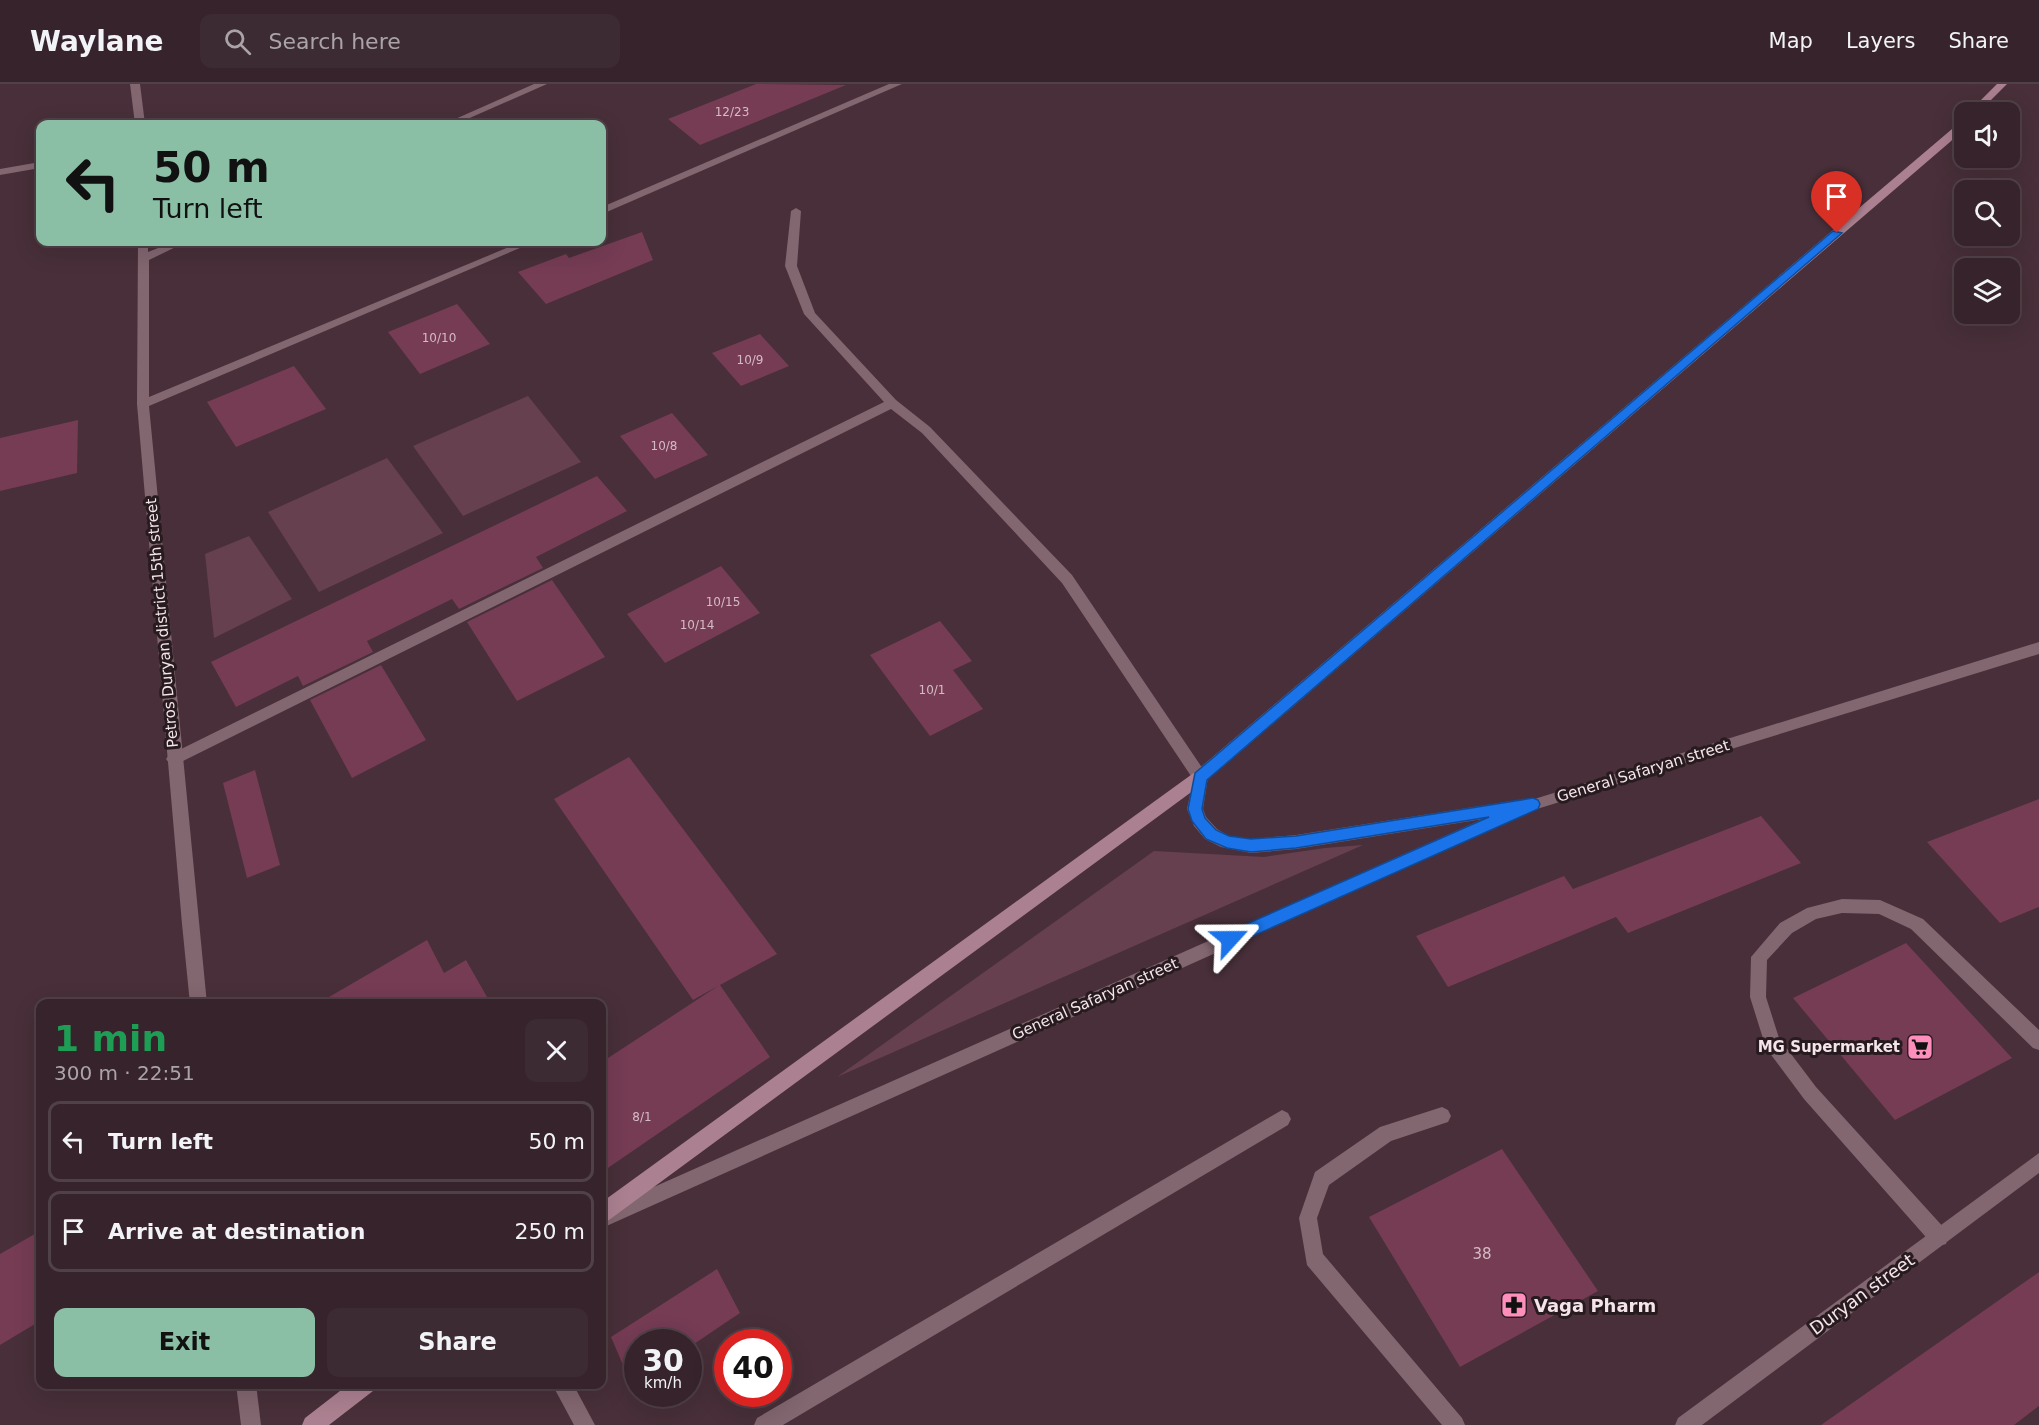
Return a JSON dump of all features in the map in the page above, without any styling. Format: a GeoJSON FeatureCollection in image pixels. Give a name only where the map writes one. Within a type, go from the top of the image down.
{"type":"FeatureCollection","features":[{"type":"Feature","properties":{"kind":"main road"},"geometry":{"type":"LineString","coordinates":[[1984,102],[2002,84]]}},
{"type":"Feature","properties":{"kind":"main road"},"geometry":{"type":"LineString","coordinates":[[606,1210],[1200,777],[1954,132]]}},
{"type":"Feature","properties":{"kind":"main road"},"geometry":{"type":"LineString","coordinates":[[312,1425],[359,1389]]}},
{"type":"Feature","properties":{"kind":"street"},"geometry":{"type":"LineString","coordinates":[[135,84],[140,120]]}},
{"type":"Feature","properties":{"kind":"street"},"geometry":{"type":"LineString","coordinates":[[458,120],[542,84]]}},
{"type":"Feature","properties":{"kind":"street"},"geometry":{"type":"LineString","coordinates":[[606,209],[897,84]]}},
{"type":"Feature","properties":{"kind":"street"},"geometry":{"type":"LineString","coordinates":[[0,172],[36,166]]}},
{"type":"Feature","properties":{"kind":"street"},"geometry":{"type":"LineString","coordinates":[[796,211],[791,266],[810,314],[892,403],[926,430],[1066,579],[1200,777],[1195,809],[1199,821],[1211,834],[1227,842],[1251,846],[1296,842],[1533,804]]}},
{"type":"Feature","properties":{"kind":"street","name":"Petros Duryan district 15th street"},"geometry":{"type":"LineString","coordinates":[[143,246],[143,404],[174,759],[198,999]]}},
{"type":"Feature","properties":{"kind":"street"},"geometry":{"type":"LineString","coordinates":[[143,258],[171,246]]}},
{"type":"Feature","properties":{"kind":"street"},"geometry":{"type":"LineString","coordinates":[[143,404],[519,246]]}},
{"type":"Feature","properties":{"kind":"street"},"geometry":{"type":"LineString","coordinates":[[174,759],[892,403]]}},
{"type":"Feature","properties":{"kind":"street","name":"General Safaryan street"},"geometry":{"type":"LineString","coordinates":[[606,1217],[1533,804],[2039,648]]}},
{"type":"Feature","properties":{"kind":"street"},"geometry":{"type":"LineString","coordinates":[[1939,1237],[1810,1093],[1772,1042],[1758,997],[1759,957],[1786,928],[1813,913],[1842,906],[1880,907],[1917,924],[2039,1042]]}},
{"type":"Feature","properties":{"kind":"street"},"geometry":{"type":"LineString","coordinates":[[1442,1116],[1386,1133],[1322,1179],[1308,1218],[1314,1258],[1455,1425]]}},
{"type":"Feature","properties":{"kind":"street"},"geometry":{"type":"LineString","coordinates":[[764,1425],[1282,1119]]}},
{"type":"Feature","properties":{"kind":"street","name":"Duryan street"},"geometry":{"type":"LineString","coordinates":[[1685,1425],[2039,1162]]}},
{"type":"Feature","properties":{"kind":"street"},"geometry":{"type":"LineString","coordinates":[[247,1389],[251,1425]]}},
{"type":"Feature","properties":{"kind":"street"},"geometry":{"type":"LineString","coordinates":[[565,1389],[585,1425]]}},
{"type":"Feature","properties":{"kind":"shaded area"},"geometry":{"type":"Polygon","coordinates":[[[528,396],[581,462],[463,516],[413,446],[528,396]]]}},
{"type":"Feature","properties":{"kind":"shaded area"},"geometry":{"type":"Polygon","coordinates":[[[387,458],[443,533],[319,592],[268,512],[387,458]]]}},
{"type":"Feature","properties":{"kind":"shaded area"},"geometry":{"type":"Polygon","coordinates":[[[249,536],[292,599],[214,638],[205,554],[249,536]]]}},
{"type":"Feature","properties":{"kind":"shaded area"},"geometry":{"type":"Polygon","coordinates":[[[1363,845],[837,1077],[1154,851],[1264,857],[1363,845]]]}},
{"type":"Feature","properties":{"kind":"building"},"geometry":{"type":"Polygon","coordinates":[[[756,84],[846,85],[700,145],[668,119],[756,84]]]}},
{"type":"Feature","properties":{"kind":"building"},"geometry":{"type":"Polygon","coordinates":[[[642,232],[653,260],[546,304],[518,272],[566,254],[569,258],[642,232]]]}},
{"type":"Feature","properties":{"kind":"building"},"geometry":{"type":"Polygon","coordinates":[[[457,304],[490,344],[420,374],[388,332],[457,304]]]}},
{"type":"Feature","properties":{"kind":"building"},"geometry":{"type":"Polygon","coordinates":[[[760,334],[789,366],[741,386],[712,353],[760,334]]]}},
{"type":"Feature","properties":{"kind":"building"},"geometry":{"type":"Polygon","coordinates":[[[294,366],[326,409],[236,447],[207,402],[294,366]]]}},
{"type":"Feature","properties":{"kind":"building"},"geometry":{"type":"Polygon","coordinates":[[[672,413],[708,455],[655,479],[620,436],[672,413]]]}},
{"type":"Feature","properties":{"kind":"building"},"geometry":{"type":"Polygon","coordinates":[[[78,420],[77,473],[0,491],[0,438],[78,420]]]}},
{"type":"Feature","properties":{"kind":"building"},"geometry":{"type":"Polygon","coordinates":[[[597,476],[627,511],[536,557],[543,568],[459,609],[452,599],[367,641],[373,652],[303,686],[298,676],[236,707],[211,662],[597,476]]]}},
{"type":"Feature","properties":{"kind":"building"},"geometry":{"type":"Polygon","coordinates":[[[721,566],[760,613],[665,663],[627,614],[721,566]]]}},
{"type":"Feature","properties":{"kind":"building"},"geometry":{"type":"Polygon","coordinates":[[[552,580],[605,657],[517,701],[467,622],[552,580]]]}},
{"type":"Feature","properties":{"kind":"building"},"geometry":{"type":"Polygon","coordinates":[[[940,621],[972,661],[953,670],[983,709],[930,736],[870,655],[940,621]]]}},
{"type":"Feature","properties":{"kind":"building"},"geometry":{"type":"Polygon","coordinates":[[[381,665],[426,740],[352,778],[310,700],[381,665]]]}},
{"type":"Feature","properties":{"kind":"building"},"geometry":{"type":"Polygon","coordinates":[[[629,757],[777,954],[720,985],[770,1057],[606,1169],[606,1059],[718,986],[693,1000],[554,799],[629,757]]]}},
{"type":"Feature","properties":{"kind":"building"},"geometry":{"type":"Polygon","coordinates":[[[255,770],[280,865],[247,878],[223,783],[255,770]]]}},
{"type":"Feature","properties":{"kind":"building"},"geometry":{"type":"Polygon","coordinates":[[[2039,799],[2039,907],[2000,923],[1927,842],[2039,799]]]}},
{"type":"Feature","properties":{"kind":"building"},"geometry":{"type":"Polygon","coordinates":[[[1761,816],[1801,863],[1628,933],[1616,917],[1448,987],[1416,936],[1564,876],[1573,889],[1761,816]]]}},
{"type":"Feature","properties":{"kind":"building"},"geometry":{"type":"Polygon","coordinates":[[[427,940],[444,973],[466,960],[488,999],[326,999],[427,940]]]}},
{"type":"Feature","properties":{"kind":"building"},"geometry":{"type":"Polygon","coordinates":[[[1906,943],[2012,1058],[1895,1120],[1793,998],[1906,943]]]}},
{"type":"Feature","properties":{"kind":"building"},"geometry":{"type":"Polygon","coordinates":[[[1502,1149],[1598,1291],[1460,1367],[1369,1217],[1502,1149]]]}},
{"type":"Feature","properties":{"kind":"building"},"geometry":{"type":"Polygon","coordinates":[[[36,1233],[36,1323],[0,1345],[0,1254],[36,1233]]]}},
{"type":"Feature","properties":{"kind":"building"},"geometry":{"type":"Polygon","coordinates":[[[717,1269],[740,1313],[702,1339],[702,1329],[624,1329],[624,1367],[611,1337],[717,1269]]]}},
{"type":"Feature","properties":{"kind":"building"},"geometry":{"type":"Polygon","coordinates":[[[2039,1272],[2039,1406],[2014,1425],[1821,1425],[2039,1272]]]}},
{"type":"Feature","properties":{"kind":"place","name":"MG Supermarket"},"geometry":{"type":"Point","coordinates":[1920,1047]}},
{"type":"Feature","properties":{"kind":"place","name":"Vaga Pharm"},"geometry":{"type":"Point","coordinates":[1514,1305]}},
{"type":"Feature","properties":{"kind":"route"},"geometry":{"type":"LineString","coordinates":[[1230,939],[1533,804],[1296,842],[1251,846],[1227,842],[1211,834],[1199,821],[1195,809],[1200,777],[1837,233]]}}]}
